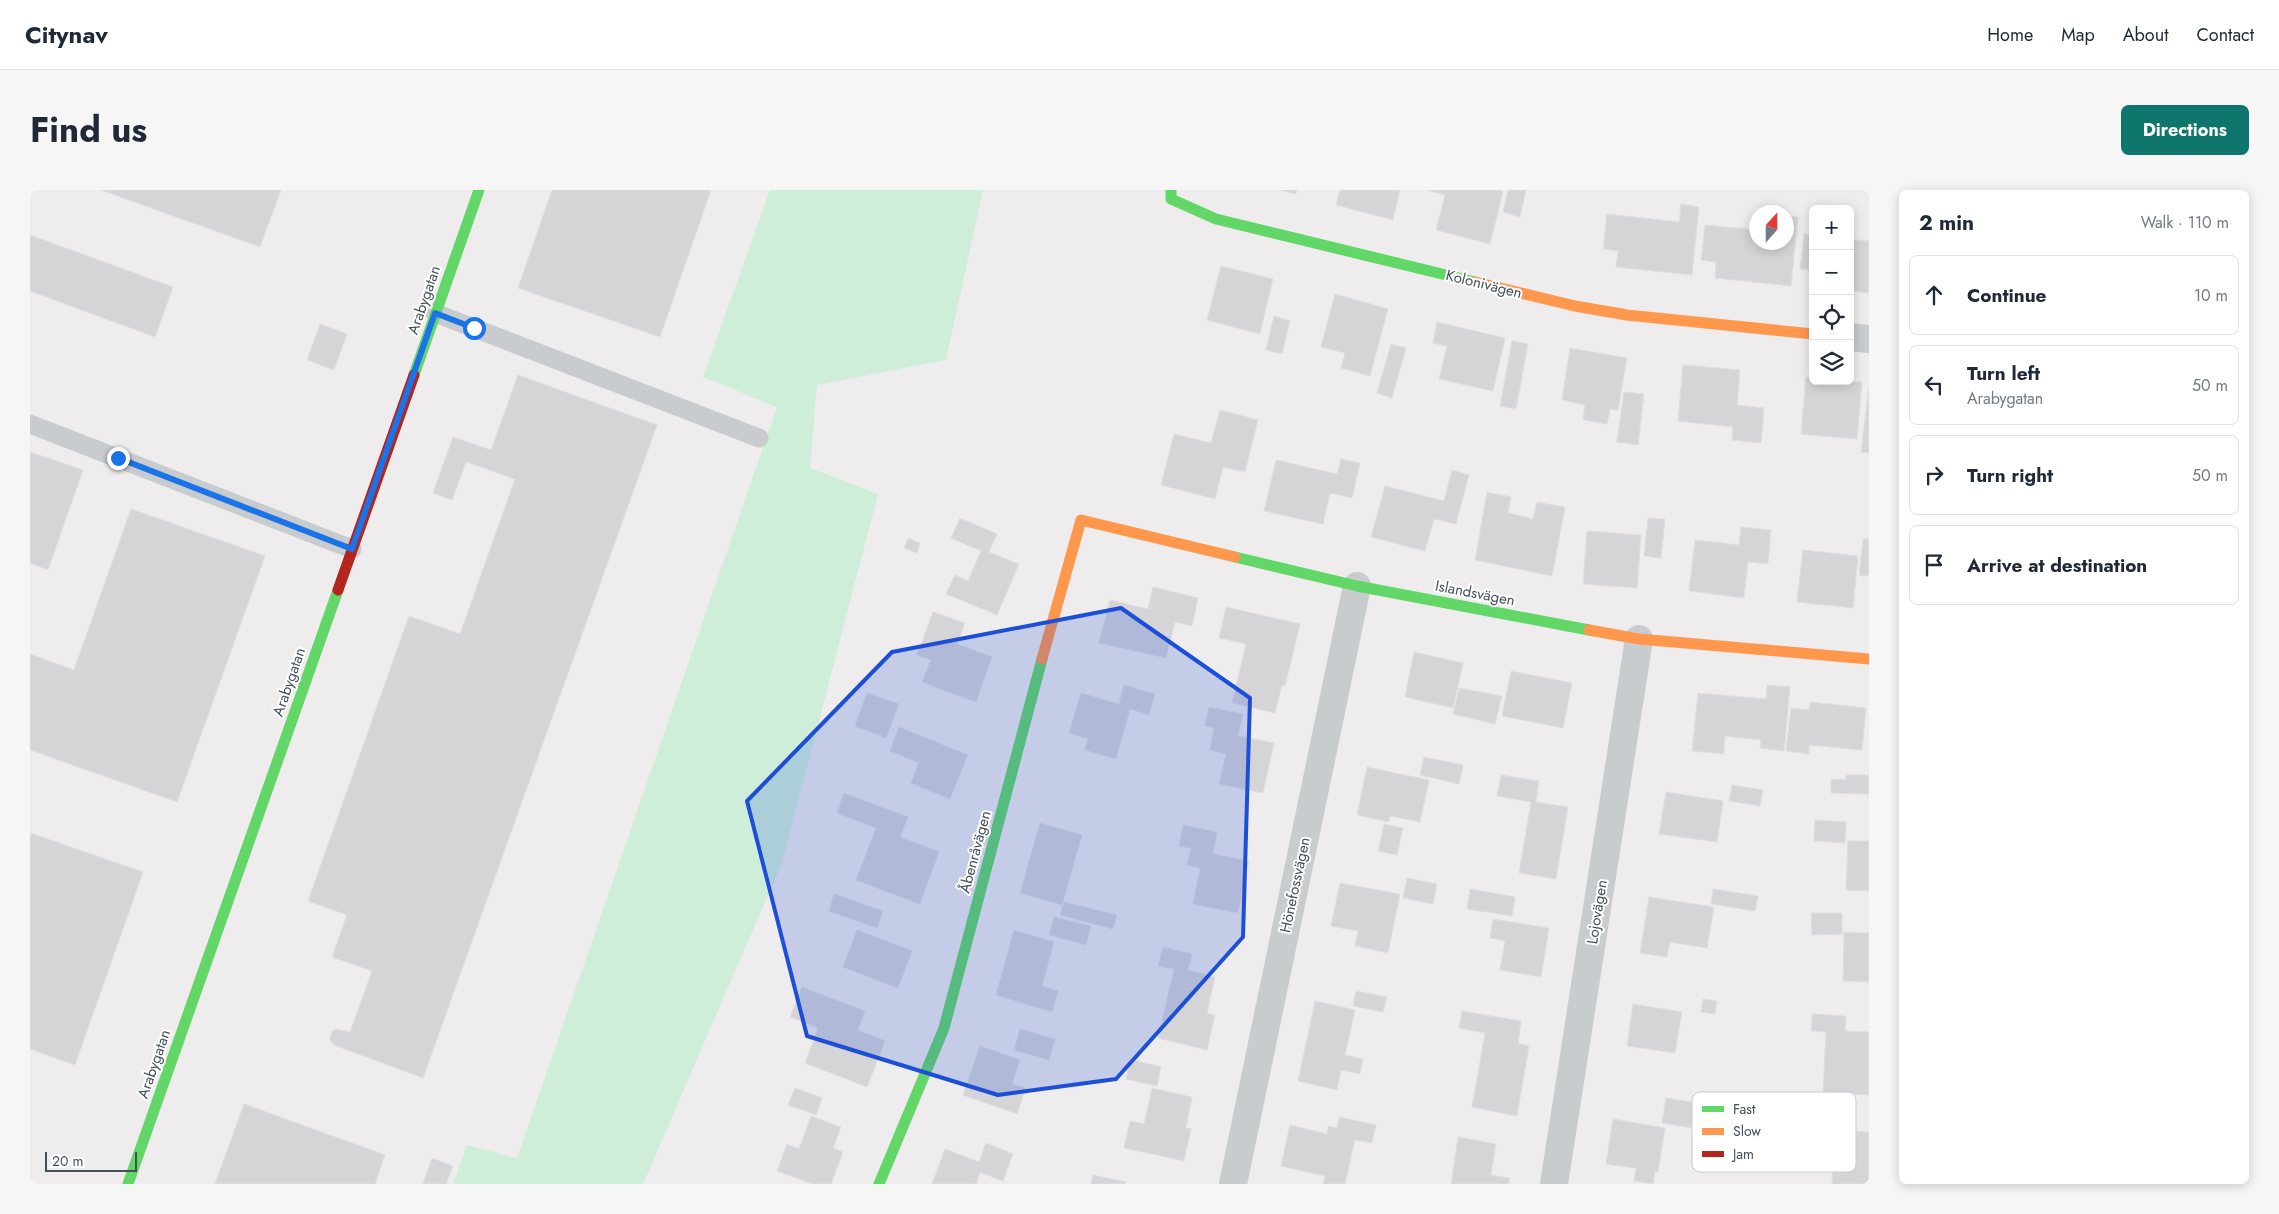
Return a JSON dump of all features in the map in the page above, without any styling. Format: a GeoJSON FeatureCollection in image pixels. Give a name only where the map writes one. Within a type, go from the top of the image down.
{"type":"FeatureCollection","features":[{"type":"Feature","properties":{"kind":"street","name":"Arabygatan"},"geometry":{"type":"LineString","coordinates":[[128,1184],[479,190]]}},
{"type":"Feature","properties":{"kind":"street","name":"Kolonivägen"},"geometry":{"type":"LineString","coordinates":[[1171,190],[1171,199],[1216,220],[1575,306],[1627,315],[1809,334]]}},
{"type":"Feature","properties":{"kind":"street"},"geometry":{"type":"LineString","coordinates":[[1854,337],[1869,339]]}},
{"type":"Feature","properties":{"kind":"street","name":"Islandsvägen"},"geometry":{"type":"LineString","coordinates":[[1081,520],[1357,586],[1640,639],[1869,659]]}},
{"type":"Feature","properties":{"kind":"street","name":"Åbenråvägen"},"geometry":{"type":"LineString","coordinates":[[879,1184],[944,1028],[1021,736],[1081,520]]}},
{"type":"Feature","properties":{"kind":"street","name":"Hönefossvägen"},"geometry":{"type":"LineString","coordinates":[[1233,1184],[1357,586]]}},
{"type":"Feature","properties":{"kind":"street","name":"Lojovägen"},"geometry":{"type":"LineString","coordinates":[[1554,1184],[1640,639]]}},
{"type":"Feature","properties":{"kind":"lane"},"geometry":{"type":"LineString","coordinates":[[435,313],[759,438]]}},
{"type":"Feature","properties":{"kind":"lane"},"geometry":{"type":"LineString","coordinates":[[30,424],[352,549]]}},
{"type":"Feature","properties":{"kind":"highlighted area"},"geometry":{"type":"Polygon","coordinates":[[[1121,608],[1250,698],[1243,937],[1116,1079],[998,1095],[807,1036],[747,801],[892,652],[1121,608]]]}},
{"type":"Feature","properties":{"kind":"green space"},"geometry":{"type":"Polygon","coordinates":[[[770,190],[983,190],[946,360],[817,385],[810,468],[878,494],[782,863],[643,1184],[453,1184],[467,1145],[517,1158],[777,407],[703,377],[770,190]]]}},
{"type":"Feature","properties":{"kind":"building"},"geometry":{"type":"Polygon","coordinates":[[[101,190],[281,190],[260,247],[101,190]]]}},
{"type":"Feature","properties":{"kind":"building"},"geometry":{"type":"Polygon","coordinates":[[[552,190],[711,190],[660,337],[518,288],[552,190]]]}},
{"type":"Feature","properties":{"kind":"building"},"geometry":{"type":"Polygon","coordinates":[[[1280,190],[1297,190],[1296,194],[1280,190]]]}},
{"type":"Feature","properties":{"kind":"building"},"geometry":{"type":"Polygon","coordinates":[[[1340,190],[1400,190],[1393,220],[1336,205],[1340,190]]]}},
{"type":"Feature","properties":{"kind":"building"},"geometry":{"type":"Polygon","coordinates":[[[1427,190],[1503,191],[1490,244],[1436,230],[1445,195],[1427,190]]]}},
{"type":"Feature","properties":{"kind":"building"},"geometry":{"type":"Polygon","coordinates":[[[1508,190],[1526,190],[1520,217],[1503,212],[1508,190]]]}},
{"type":"Feature","properties":{"kind":"building"},"geometry":{"type":"Polygon","coordinates":[[[1681,204],[1699,207],[1692,275],[1616,267],[1618,251],[1603,249],[1607,214],[1679,222],[1681,204]]]}},
{"type":"Feature","properties":{"kind":"building"},"geometry":{"type":"Polygon","coordinates":[[[1794,217],[1798,217],[1791,286],[1715,278],[1716,262],[1701,260],[1705,225],[1749,229],[1749,250],[1794,250],[1794,217]]]}},
{"type":"Feature","properties":{"kind":"building"},"geometry":{"type":"Polygon","coordinates":[[[1804,234],[1809,235],[1809,270],[1800,269],[1804,234]]]}},
{"type":"Feature","properties":{"kind":"building"},"geometry":{"type":"Polygon","coordinates":[[[30,235],[173,287],[155,337],[30,291],[30,235]]]}},
{"type":"Feature","properties":{"kind":"building"},"geometry":{"type":"Polygon","coordinates":[[[1854,239],[1869,241],[1869,293],[1854,291],[1854,239]]]}},
{"type":"Feature","properties":{"kind":"building"},"geometry":{"type":"Polygon","coordinates":[[[1221,266],[1273,279],[1260,334],[1207,320],[1221,266]]]}},
{"type":"Feature","properties":{"kind":"building"},"geometry":{"type":"Polygon","coordinates":[[[1335,294],[1388,309],[1370,376],[1341,368],[1345,353],[1321,347],[1335,294]]]}},
{"type":"Feature","properties":{"kind":"building"},"geometry":{"type":"Polygon","coordinates":[[[1274,316],[1290,321],[1282,354],[1266,350],[1274,316]]]}},
{"type":"Feature","properties":{"kind":"building"},"geometry":{"type":"Polygon","coordinates":[[[1437,322],[1505,338],[1493,391],[1439,379],[1447,346],[1433,343],[1437,322]]]}},
{"type":"Feature","properties":{"kind":"building"},"geometry":{"type":"Polygon","coordinates":[[[320,324],[347,334],[334,370],[307,360],[320,324]]]}},
{"type":"Feature","properties":{"kind":"building"},"geometry":{"type":"Polygon","coordinates":[[[1512,341],[1528,344],[1516,409],[1500,406],[1512,341]]]}},
{"type":"Feature","properties":{"kind":"building"},"geometry":{"type":"Polygon","coordinates":[[[1391,344],[1406,348],[1392,398],[1377,393],[1391,344]]]}},
{"type":"Feature","properties":{"kind":"building"},"geometry":{"type":"Polygon","coordinates":[[[1570,348],[1627,358],[1618,410],[1610,409],[1607,424],[1583,420],[1585,405],[1562,400],[1570,348]]]}},
{"type":"Feature","properties":{"kind":"building"},"geometry":{"type":"Polygon","coordinates":[[[1683,365],[1740,370],[1737,405],[1764,408],[1761,443],[1732,440],[1733,427],[1678,421],[1683,365]]]}},
{"type":"Feature","properties":{"kind":"building"},"geometry":{"type":"Polygon","coordinates":[[[518,375],[657,425],[423,1078],[334,1045],[330,1040],[332,1031],[336,1029],[350,1032],[372,971],[332,957],[347,915],[308,901],[409,616],[460,634],[515,479],[466,462],[452,500],[433,493],[453,437],[491,450],[518,375]]]}},
{"type":"Feature","properties":{"kind":"building"},"geometry":{"type":"Polygon","coordinates":[[[1806,377],[1809,377],[1809,385],[1854,385],[1854,382],[1862,382],[1857,439],[1801,434],[1806,377]]]}},
{"type":"Feature","properties":{"kind":"building"},"geometry":{"type":"Polygon","coordinates":[[[1869,386],[1869,453],[1861,452],[1869,386]]]}},
{"type":"Feature","properties":{"kind":"building"},"geometry":{"type":"Polygon","coordinates":[[[1624,392],[1644,394],[1638,445],[1617,442],[1624,392]]]}},
{"type":"Feature","properties":{"kind":"building"},"geometry":{"type":"Polygon","coordinates":[[[1220,410],[1258,420],[1245,472],[1223,467],[1215,499],[1161,485],[1174,434],[1211,443],[1220,410]]]}},
{"type":"Feature","properties":{"kind":"building"},"geometry":{"type":"Polygon","coordinates":[[[30,452],[83,470],[48,570],[30,563],[30,452]]]}},
{"type":"Feature","properties":{"kind":"building"},"geometry":{"type":"Polygon","coordinates":[[[1341,459],[1360,463],[1352,498],[1330,493],[1323,524],[1264,511],[1276,460],[1337,474],[1341,459]]]}},
{"type":"Feature","properties":{"kind":"building"},"geometry":{"type":"Polygon","coordinates":[[[1452,470],[1469,475],[1456,524],[1434,519],[1425,551],[1371,537],[1385,486],[1444,501],[1452,470]]]}},
{"type":"Feature","properties":{"kind":"building"},"geometry":{"type":"Polygon","coordinates":[[[1487,492],[1511,497],[1508,513],[1533,519],[1537,502],[1565,507],[1552,576],[1475,560],[1487,492]]]}},
{"type":"Feature","properties":{"kind":"building"},"geometry":{"type":"Polygon","coordinates":[[[131,509],[265,556],[177,802],[30,750],[30,654],[74,670],[131,509]]]}},
{"type":"Feature","properties":{"kind":"building"},"geometry":{"type":"Polygon","coordinates":[[[960,518],[997,534],[989,552],[1019,564],[997,615],[946,594],[955,575],[968,581],[981,551],[951,538],[960,518]]]}},
{"type":"Feature","properties":{"kind":"building"},"geometry":{"type":"Polygon","coordinates":[[[1648,518],[1665,519],[1661,558],[1644,556],[1648,518]]]}},
{"type":"Feature","properties":{"kind":"building"},"geometry":{"type":"Polygon","coordinates":[[[1741,527],[1771,530],[1768,564],[1748,562],[1744,598],[1689,591],[1695,540],[1739,545],[1741,527]]]}},
{"type":"Feature","properties":{"kind":"building"},"geometry":{"type":"Polygon","coordinates":[[[1587,531],[1641,535],[1637,588],[1583,584],[1587,531]]]}},
{"type":"Feature","properties":{"kind":"building"},"geometry":{"type":"Polygon","coordinates":[[[908,538],[920,543],[917,553],[904,548],[908,538]]]}},
{"type":"Feature","properties":{"kind":"building"},"geometry":{"type":"Polygon","coordinates":[[[1863,539],[1869,539],[1869,576],[1859,575],[1863,539]]]}},
{"type":"Feature","properties":{"kind":"building"},"geometry":{"type":"Polygon","coordinates":[[[1803,550],[1858,556],[1853,608],[1797,602],[1803,550]]]}},
{"type":"Feature","properties":{"kind":"building"},"geometry":{"type":"Polygon","coordinates":[[[1153,587],[1198,598],[1192,626],[1175,622],[1166,658],[1099,643],[1110,600],[1148,609],[1153,587]]]}},
{"type":"Feature","properties":{"kind":"building"},"geometry":{"type":"Polygon","coordinates":[[[1226,607],[1300,624],[1285,686],[1282,685],[1275,713],[1232,703],[1246,644],[1219,638],[1226,607]]]}},
{"type":"Feature","properties":{"kind":"building"},"geometry":{"type":"Polygon","coordinates":[[[933,612],[965,623],[957,644],[992,657],[976,702],[922,682],[931,660],[917,655],[933,612]]]}},
{"type":"Feature","properties":{"kind":"building"},"geometry":{"type":"Polygon","coordinates":[[[1414,652],[1463,663],[1453,708],[1405,697],[1414,652]]]}},
{"type":"Feature","properties":{"kind":"building"},"geometry":{"type":"Polygon","coordinates":[[[1511,671],[1572,683],[1563,728],[1502,716],[1511,671]]]}},
{"type":"Feature","properties":{"kind":"building"},"geometry":{"type":"Polygon","coordinates":[[[1124,685],[1155,694],[1149,715],[1130,709],[1116,759],[1085,750],[1088,739],[1069,733],[1081,693],[1119,704],[1124,685]]]}},
{"type":"Feature","properties":{"kind":"building"},"geometry":{"type":"Polygon","coordinates":[[[1767,685],[1790,687],[1784,751],[1760,748],[1761,740],[1725,736],[1724,754],[1692,751],[1698,693],[1766,699],[1767,685]]]}},
{"type":"Feature","properties":{"kind":"building"},"geometry":{"type":"Polygon","coordinates":[[[1459,688],[1502,696],[1495,724],[1453,714],[1459,688]]]}},
{"type":"Feature","properties":{"kind":"building"},"geometry":{"type":"Polygon","coordinates":[[[867,693],[899,704],[886,738],[855,726],[867,693]]]}},
{"type":"Feature","properties":{"kind":"building"},"geometry":{"type":"Polygon","coordinates":[[[1810,702],[1866,708],[1862,750],[1809,745],[1809,754],[1786,751],[1791,708],[1809,710],[1810,702]]]}},
{"type":"Feature","properties":{"kind":"building"},"geometry":{"type":"Polygon","coordinates":[[[1209,707],[1243,714],[1238,736],[1274,743],[1263,793],[1219,784],[1226,754],[1210,750],[1214,728],[1205,726],[1209,707]]]}},
{"type":"Feature","properties":{"kind":"building"},"geometry":{"type":"Polygon","coordinates":[[[899,727],[968,755],[950,799],[911,783],[919,763],[890,751],[899,727]]]}},
{"type":"Feature","properties":{"kind":"building"},"geometry":{"type":"Polygon","coordinates":[[[1424,757],[1463,765],[1459,784],[1420,775],[1424,757]]]}},
{"type":"Feature","properties":{"kind":"building"},"geometry":{"type":"Polygon","coordinates":[[[1367,767],[1429,780],[1420,822],[1390,816],[1389,822],[1357,815],[1367,767]]]}},
{"type":"Feature","properties":{"kind":"building"},"geometry":{"type":"Polygon","coordinates":[[[1501,775],[1539,781],[1536,802],[1568,807],[1556,879],[1519,873],[1531,802],[1497,796],[1501,775]]]}},
{"type":"Feature","properties":{"kind":"building"},"geometry":{"type":"Polygon","coordinates":[[[1846,775],[1869,775],[1869,794],[1831,793],[1831,779],[1846,780],[1846,775]]]}},
{"type":"Feature","properties":{"kind":"building"},"geometry":{"type":"Polygon","coordinates":[[[1732,785],[1763,790],[1760,806],[1729,801],[1732,785]]]}},
{"type":"Feature","properties":{"kind":"building"},"geometry":{"type":"Polygon","coordinates":[[[1666,792],[1723,801],[1717,842],[1659,834],[1666,792]]]}},
{"type":"Feature","properties":{"kind":"building"},"geometry":{"type":"Polygon","coordinates":[[[844,793],[908,817],[900,837],[939,852],[920,904],[856,880],[876,828],[837,813],[844,793]]]}},
{"type":"Feature","properties":{"kind":"building"},"geometry":{"type":"Polygon","coordinates":[[[1815,820],[1846,822],[1845,843],[1814,841],[1815,820]]]}},
{"type":"Feature","properties":{"kind":"building"},"geometry":{"type":"Polygon","coordinates":[[[1040,823],[1082,835],[1062,905],[1020,893],[1040,823]]]}},
{"type":"Feature","properties":{"kind":"building"},"geometry":{"type":"Polygon","coordinates":[[[1384,824],[1403,828],[1397,855],[1378,851],[1384,824]]]}},
{"type":"Feature","properties":{"kind":"building"},"geometry":{"type":"Polygon","coordinates":[[[1183,825],[1217,832],[1213,854],[1249,861],[1238,913],[1193,904],[1200,868],[1187,865],[1191,848],[1179,846],[1183,825]]]}},
{"type":"Feature","properties":{"kind":"building"},"geometry":{"type":"Polygon","coordinates":[[[30,833],[143,872],[75,1065],[30,1049],[30,833]]]}},
{"type":"Feature","properties":{"kind":"building"},"geometry":{"type":"Polygon","coordinates":[[[1848,841],[1869,841],[1869,891],[1846,890],[1848,841]]]}},
{"type":"Feature","properties":{"kind":"building"},"geometry":{"type":"Polygon","coordinates":[[[1407,878],[1437,884],[1433,904],[1403,898],[1407,878]]]}},
{"type":"Feature","properties":{"kind":"building"},"geometry":{"type":"Polygon","coordinates":[[[1340,883],[1400,894],[1388,953],[1355,946],[1358,931],[1331,926],[1340,883]]]}},
{"type":"Feature","properties":{"kind":"building"},"geometry":{"type":"Polygon","coordinates":[[[1470,889],[1515,897],[1512,916],[1467,909],[1470,889]]]}},
{"type":"Feature","properties":{"kind":"building"},"geometry":{"type":"Polygon","coordinates":[[[1713,889],[1758,896],[1755,911],[1711,904],[1713,889]]]}},
{"type":"Feature","properties":{"kind":"building"},"geometry":{"type":"Polygon","coordinates":[[[834,894],[883,911],[877,928],[829,911],[834,894]]]}},
{"type":"Feature","properties":{"kind":"building"},"geometry":{"type":"Polygon","coordinates":[[[1649,897],[1714,907],[1707,948],[1670,942],[1667,957],[1640,953],[1649,897]]]}},
{"type":"Feature","properties":{"kind":"building"},"geometry":{"type":"Polygon","coordinates":[[[1064,902],[1117,915],[1113,929],[1060,915],[1064,902]]]}},
{"type":"Feature","properties":{"kind":"building"},"geometry":{"type":"Polygon","coordinates":[[[1811,913],[1842,913],[1842,934],[1812,935],[1811,913]]]}},
{"type":"Feature","properties":{"kind":"building"},"geometry":{"type":"Polygon","coordinates":[[[1054,917],[1091,926],[1086,945],[1049,935],[1054,917]]]}},
{"type":"Feature","properties":{"kind":"building"},"geometry":{"type":"Polygon","coordinates":[[[1493,919],[1549,928],[1541,977],[1500,970],[1505,941],[1490,938],[1493,919]]]}},
{"type":"Feature","properties":{"kind":"building"},"geometry":{"type":"Polygon","coordinates":[[[857,930],[912,951],[898,988],[843,967],[857,930]]]}},
{"type":"Feature","properties":{"kind":"building"},"geometry":{"type":"Polygon","coordinates":[[[1014,930],[1054,942],[1042,986],[1058,991],[1052,1012],[996,995],[1014,930]]]}},
{"type":"Feature","properties":{"kind":"building"},"geometry":{"type":"Polygon","coordinates":[[[1844,932],[1869,933],[1869,982],[1843,981],[1844,932]]]}},
{"type":"Feature","properties":{"kind":"building"},"geometry":{"type":"Polygon","coordinates":[[[1163,947],[1192,954],[1188,970],[1215,977],[1207,1013],[1215,1015],[1207,1050],[1158,1038],[1174,969],[1158,966],[1163,947]]]}},
{"type":"Feature","properties":{"kind":"building"},"geometry":{"type":"Polygon","coordinates":[[[802,987],[865,1011],[858,1030],[885,1041],[867,1087],[805,1063],[818,1028],[790,1017],[802,987]]]}},
{"type":"Feature","properties":{"kind":"building"},"geometry":{"type":"Polygon","coordinates":[[[1356,991],[1387,997],[1383,1012],[1353,1006],[1356,991]]]}},
{"type":"Feature","properties":{"kind":"building"},"geometry":{"type":"Polygon","coordinates":[[[1703,999],[1717,1001],[1715,1014],[1701,1012],[1703,999]]]}},
{"type":"Feature","properties":{"kind":"building"},"geometry":{"type":"Polygon","coordinates":[[[1315,1001],[1355,1010],[1345,1055],[1363,1059],[1360,1074],[1341,1070],[1337,1090],[1298,1081],[1315,1001]]]}},
{"type":"Feature","properties":{"kind":"building"},"geometry":{"type":"Polygon","coordinates":[[[1633,1004],[1682,1012],[1675,1053],[1627,1046],[1633,1004]]]}},
{"type":"Feature","properties":{"kind":"building"},"geometry":{"type":"Polygon","coordinates":[[[1462,1011],[1521,1021],[1518,1043],[1529,1046],[1517,1116],[1472,1107],[1485,1033],[1459,1028],[1462,1011]]]}},
{"type":"Feature","properties":{"kind":"building"},"geometry":{"type":"Polygon","coordinates":[[[1812,1014],[1846,1016],[1845,1031],[1869,1032],[1869,1095],[1856,1094],[1856,1092],[1823,1092],[1826,1032],[1811,1031],[1812,1014]]]}},
{"type":"Feature","properties":{"kind":"building"},"geometry":{"type":"Polygon","coordinates":[[[1020,1029],[1055,1039],[1049,1060],[1014,1050],[1020,1029]]]}},
{"type":"Feature","properties":{"kind":"building"},"geometry":{"type":"Polygon","coordinates":[[[980,1046],[1020,1060],[1012,1084],[1026,1088],[1017,1114],[963,1095],[980,1046]]]}},
{"type":"Feature","properties":{"kind":"building"},"geometry":{"type":"Polygon","coordinates":[[[1130,1059],[1161,1067],[1157,1086],[1126,1079],[1130,1059]]]}},
{"type":"Feature","properties":{"kind":"building"},"geometry":{"type":"Polygon","coordinates":[[[795,1088],[822,1098],[816,1115],[788,1105],[795,1088]]]}},
{"type":"Feature","properties":{"kind":"building"},"geometry":{"type":"Polygon","coordinates":[[[1152,1088],[1192,1097],[1186,1128],[1191,1129],[1184,1161],[1124,1148],[1130,1121],[1144,1124],[1152,1088]]]}},
{"type":"Feature","properties":{"kind":"building"},"geometry":{"type":"Polygon","coordinates":[[[1666,1098],[1692,1102],[1692,1128],[1662,1123],[1666,1098]]]}},
{"type":"Feature","properties":{"kind":"building"},"geometry":{"type":"Polygon","coordinates":[[[244,1104],[385,1155],[375,1184],[215,1184],[244,1104]]]}},
{"type":"Feature","properties":{"kind":"building"},"geometry":{"type":"Polygon","coordinates":[[[811,1116],[841,1127],[833,1148],[843,1152],[831,1184],[813,1184],[777,1171],[787,1144],[799,1149],[811,1116]]]}},
{"type":"Feature","properties":{"kind":"building"},"geometry":{"type":"Polygon","coordinates":[[[1339,1117],[1376,1125],[1372,1143],[1355,1140],[1345,1184],[1323,1184],[1325,1176],[1281,1166],[1290,1125],[1327,1134],[1328,1126],[1337,1128],[1339,1117]]]}},
{"type":"Feature","properties":{"kind":"building"},"geometry":{"type":"Polygon","coordinates":[[[1613,1119],[1665,1128],[1658,1172],[1655,1171],[1653,1184],[1634,1181],[1636,1168],[1606,1164],[1613,1119]]]}},
{"type":"Feature","properties":{"kind":"building"},"geometry":{"type":"Polygon","coordinates":[[[1856,1132],[1869,1132],[1869,1184],[1832,1184],[1832,1172],[1856,1172],[1856,1132]]]}},
{"type":"Feature","properties":{"kind":"building"},"geometry":{"type":"Polygon","coordinates":[[[1458,1137],[1496,1144],[1491,1175],[1510,1178],[1509,1184],[1451,1184],[1458,1137]]]}},
{"type":"Feature","properties":{"kind":"building"},"geometry":{"type":"Polygon","coordinates":[[[986,1143],[1013,1154],[1003,1181],[980,1172],[976,1184],[932,1184],[945,1149],[979,1162],[986,1143]]]}},
{"type":"Feature","properties":{"kind":"building"},"geometry":{"type":"Polygon","coordinates":[[[432,1158],[453,1166],[446,1184],[423,1184],[432,1158]]]}},
{"type":"Feature","properties":{"kind":"building"},"geometry":{"type":"Polygon","coordinates":[[[1093,1175],[1126,1182],[1125,1184],[1091,1184],[1093,1175]]]}},
{"type":"Feature","properties":{"kind":"traffic: fast"},"geometry":{"type":"LineString","coordinates":[[414,375],[479,190]]}},
{"type":"Feature","properties":{"kind":"traffic: fast"},"geometry":{"type":"LineString","coordinates":[[1171,190],[1171,199],[1216,219],[1475,282]]}},
{"type":"Feature","properties":{"kind":"traffic: fast"},"geometry":{"type":"LineString","coordinates":[[1235,557],[1357,586],[1589,630]]}},
{"type":"Feature","properties":{"kind":"traffic: fast"},"geometry":{"type":"LineString","coordinates":[[128,1184],[338,590]]}},
{"type":"Feature","properties":{"kind":"traffic: fast"},"geometry":{"type":"LineString","coordinates":[[879,1184],[944,1028],[1042,659]]}},
{"type":"Feature","properties":{"kind":"traffic: slow"},"geometry":{"type":"LineString","coordinates":[[1475,282],[1575,306],[1627,315],[1809,334]]}},
{"type":"Feature","properties":{"kind":"traffic: slow"},"geometry":{"type":"LineString","coordinates":[[1042,659],[1081,520],[1235,557]]}},
{"type":"Feature","properties":{"kind":"traffic: slow"},"geometry":{"type":"LineString","coordinates":[[1589,630],[1639,639],[1869,659]]}},
{"type":"Feature","properties":{"kind":"traffic: jam"},"geometry":{"type":"LineString","coordinates":[[338,590],[414,375]]}},
{"type":"Feature","properties":{"kind":"route"},"geometry":{"type":"LineString","coordinates":[[118,458],[352,549],[435,313],[474,328]]}}]}
